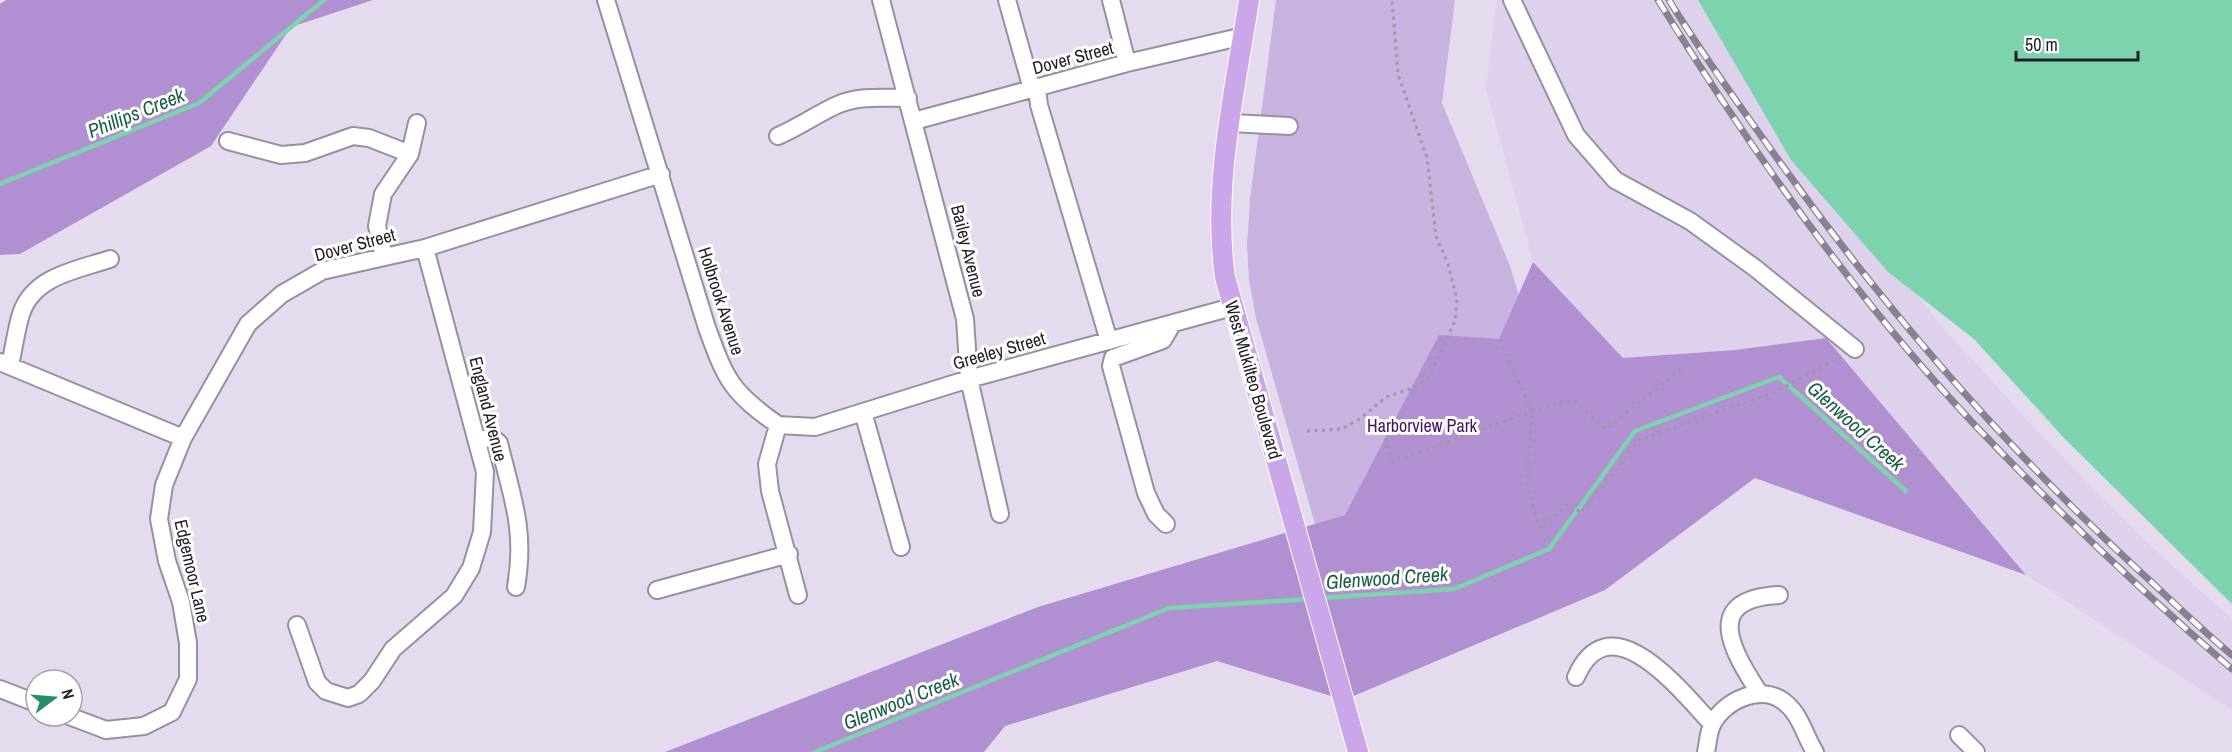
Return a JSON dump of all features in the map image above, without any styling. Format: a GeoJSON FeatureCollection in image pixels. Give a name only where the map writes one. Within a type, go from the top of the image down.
{"type":"FeatureCollection","features":[{"type":"Feature","properties":{"kind":"main road","name":"West Mukilteo Boulevard"},"geometry":{"type":"LineString","coordinates":[[1249,0],[1231,123],[1220,217],[1220,244],[1232,307],[1358,752]]}},
{"type":"Feature","properties":{"kind":"street","name":"Holbrook Avenue"},"geometry":{"type":"LineString","coordinates":[[606,0],[707,328],[724,376],[749,404],[778,425]]}},
{"type":"Feature","properties":{"kind":"street","name":"Bailey Avenue"},"geometry":{"type":"LineString","coordinates":[[881,0],[965,319],[969,380],[1000,514]]}},
{"type":"Feature","properties":{"kind":"street"},"geometry":{"type":"LineString","coordinates":[[1007,0],[1108,341]]}},
{"type":"Feature","properties":{"kind":"street"},"geometry":{"type":"LineString","coordinates":[[1111,0],[1127,63]]}},
{"type":"Feature","properties":{"kind":"street"},"geometry":{"type":"LineString","coordinates":[[1512,0],[1576,135],[1615,180],[1690,220],[1755,268],[1855,349]]}},
{"type":"Feature","properties":{"kind":"street","name":"Dover Street"},"geometry":{"type":"LineString","coordinates":[[914,121],[1127,63],[1244,36]]}},
{"type":"Feature","properties":{"kind":"street"},"geometry":{"type":"LineString","coordinates":[[778,136],[806,124],[838,104],[865,99],[908,98]]}},
{"type":"Feature","properties":{"kind":"street"},"geometry":{"type":"LineString","coordinates":[[384,257],[377,226],[383,194],[410,154],[417,123]]}},
{"type":"Feature","properties":{"kind":"street"},"geometry":{"type":"LineString","coordinates":[[1231,123],[1289,126]]}},
{"type":"Feature","properties":{"kind":"street"},"geometry":{"type":"LineString","coordinates":[[228,141],[281,155],[305,153],[353,136],[369,138],[410,154]]}},
{"type":"Feature","properties":{"kind":"street","name":"Dover Street"},"geometry":{"type":"LineString","coordinates":[[183,438],[248,324],[282,294],[322,271],[425,248],[661,174]]}},
{"type":"Feature","properties":{"kind":"street","name":"England Avenue"},"geometry":{"type":"LineString","coordinates":[[297,625],[317,682],[326,691],[340,698],[359,694],[372,681],[393,649],[454,596],[471,568],[482,532],[485,484],[477,441],[425,248]]}},
{"type":"Feature","properties":{"kind":"street"},"geometry":{"type":"LineString","coordinates":[[110,259],[60,275],[35,290],[21,313],[5,363],[183,438]]}},
{"type":"Feature","properties":{"kind":"street","name":"Greeley Street"},"geometry":{"type":"LineString","coordinates":[[778,425],[815,427],[969,380],[1232,307]]}},
{"type":"Feature","properties":{"kind":"street"},"geometry":{"type":"LineString","coordinates":[[1166,524],[1156,514],[1146,493],[1111,366],[1113,358],[1163,340],[1173,324]]}},
{"type":"Feature","properties":{"kind":"street"},"geometry":{"type":"LineString","coordinates":[[863,412],[901,547]]}},
{"type":"Feature","properties":{"kind":"street"},"geometry":{"type":"LineString","coordinates":[[778,425],[767,464],[770,490],[789,554],[798,595]]}},
{"type":"Feature","properties":{"kind":"street"},"geometry":{"type":"LineString","coordinates":[[477,441],[492,437],[499,443],[518,511],[520,566],[516,586]]}},
{"type":"Feature","properties":{"kind":"street","name":"Edgemoor Lane"},"geometry":{"type":"LineString","coordinates":[[84,722],[106,730],[144,726],[172,712],[188,680],[188,643],[181,602],[167,561],[159,519],[164,485],[183,438]]}},
{"type":"Feature","properties":{"kind":"street"},"geometry":{"type":"LineString","coordinates":[[657,590],[789,554]]}},
{"type":"Feature","properties":{"kind":"street"},"geometry":{"type":"LineString","coordinates":[[1760,694],[1739,658],[1730,633],[1730,618],[1735,608],[1744,603],[1759,597],[1779,596]]}},
{"type":"Feature","properties":{"kind":"street"},"geometry":{"type":"LineString","coordinates":[[1576,677],[1582,663],[1596,651],[1620,648],[1634,651],[1659,668],[1712,724]]}},
{"type":"Feature","properties":{"kind":"street"},"geometry":{"type":"LineString","coordinates":[[0,689],[24,698]]}},
{"type":"Feature","properties":{"kind":"street"},"geometry":{"type":"LineString","coordinates":[[1706,752],[1712,724],[1734,700],[1760,694],[1782,700],[1799,718],[1815,752]]}},
{"type":"Feature","properties":{"kind":"street"},"geometry":{"type":"LineString","coordinates":[[1959,735],[1976,752]]}},
{"type":"Feature","properties":{"kind":"path"},"geometry":{"type":"LineString","coordinates":[[1307,431],[1342,429],[1386,397],[1419,386],[1431,374],[1455,321],[1457,300],[1448,264],[1436,236],[1427,158],[1398,74],[1392,0]]}},
{"type":"Feature","properties":{"kind":"path"},"geometry":{"type":"LineString","coordinates":[[1499,340],[1532,411],[1527,484],[1540,528],[1568,503],[1581,513],[1639,441],[1775,392],[1855,349]]}},
{"type":"Feature","properties":{"kind":"path"},"geometry":{"type":"LineString","coordinates":[[1385,438],[1393,462],[1532,411],[1572,400],[1606,429],[1681,369]]}},
{"type":"Feature","properties":{"kind":"shaded area"},"geometry":{"type":"Polygon","coordinates":[[[1497,0],[1715,0],[1795,130],[1937,321],[2029,422],[2141,537],[2232,619],[2232,710],[2026,575],[1826,338],[1735,350],[1623,358],[1533,262],[1486,89],[1497,0]]]}},
{"type":"Feature","properties":{"kind":"shaded area"},"geometry":{"type":"Polygon","coordinates":[[[1698,0],[2232,0],[2232,604],[2065,439],[1974,339],[1888,272],[1791,160],[1698,0]]]}},
{"type":"Feature","properties":{"kind":"green space"},"geometry":{"type":"Polygon","coordinates":[[[6,0],[373,0],[291,27],[211,146],[20,254],[0,255],[0,4],[6,0]]]}},
{"type":"Feature","properties":{"kind":"green space","name":"Harborview Park"},"geometry":{"type":"Polygon","coordinates":[[[1276,0],[1455,0],[1442,103],[1510,266],[1582,504],[1324,556],[1256,318],[1249,280],[1247,245],[1250,199],[1276,0]]]}},
{"type":"Feature","properties":{"kind":"green space"},"geometry":{"type":"Polygon","coordinates":[[[1533,262],[1623,358],[1735,350],[1826,338],[2026,575],[1755,478],[1605,590],[1344,700],[1217,661],[1005,726],[984,752],[665,752],[1038,607],[1345,515],[1439,335],[1499,339],[1533,262]]]}},
{"type":"Feature","properties":{"kind":"waterway","name":"Phillips Creek"},"geometry":{"type":"LineString","coordinates":[[0,184],[199,103],[324,0]]}},
{"type":"Feature","properties":{"kind":"waterway","name":"Glenwood Creek"},"geometry":{"type":"LineString","coordinates":[[1320,598],[1454,589],[1549,549],[1635,431],[1779,377],[1906,491]]}},
{"type":"Feature","properties":{"kind":"waterway","name":"Glenwood Creek"},"geometry":{"type":"LineString","coordinates":[[815,752],[1169,608],[1309,599]]}},
{"type":"Feature","properties":{"kind":"railway"},"geometry":{"type":"LineString","coordinates":[[1658,0],[1733,116],[1814,232],[1901,342],[1947,395],[2052,503],[2110,560],[2232,669]]}},
{"type":"Feature","properties":{"kind":"railway"},"geometry":{"type":"LineString","coordinates":[[1669,0],[1720,78],[1774,154],[1856,264],[1899,317],[1989,420],[2084,519],[2232,655]]}}]}
